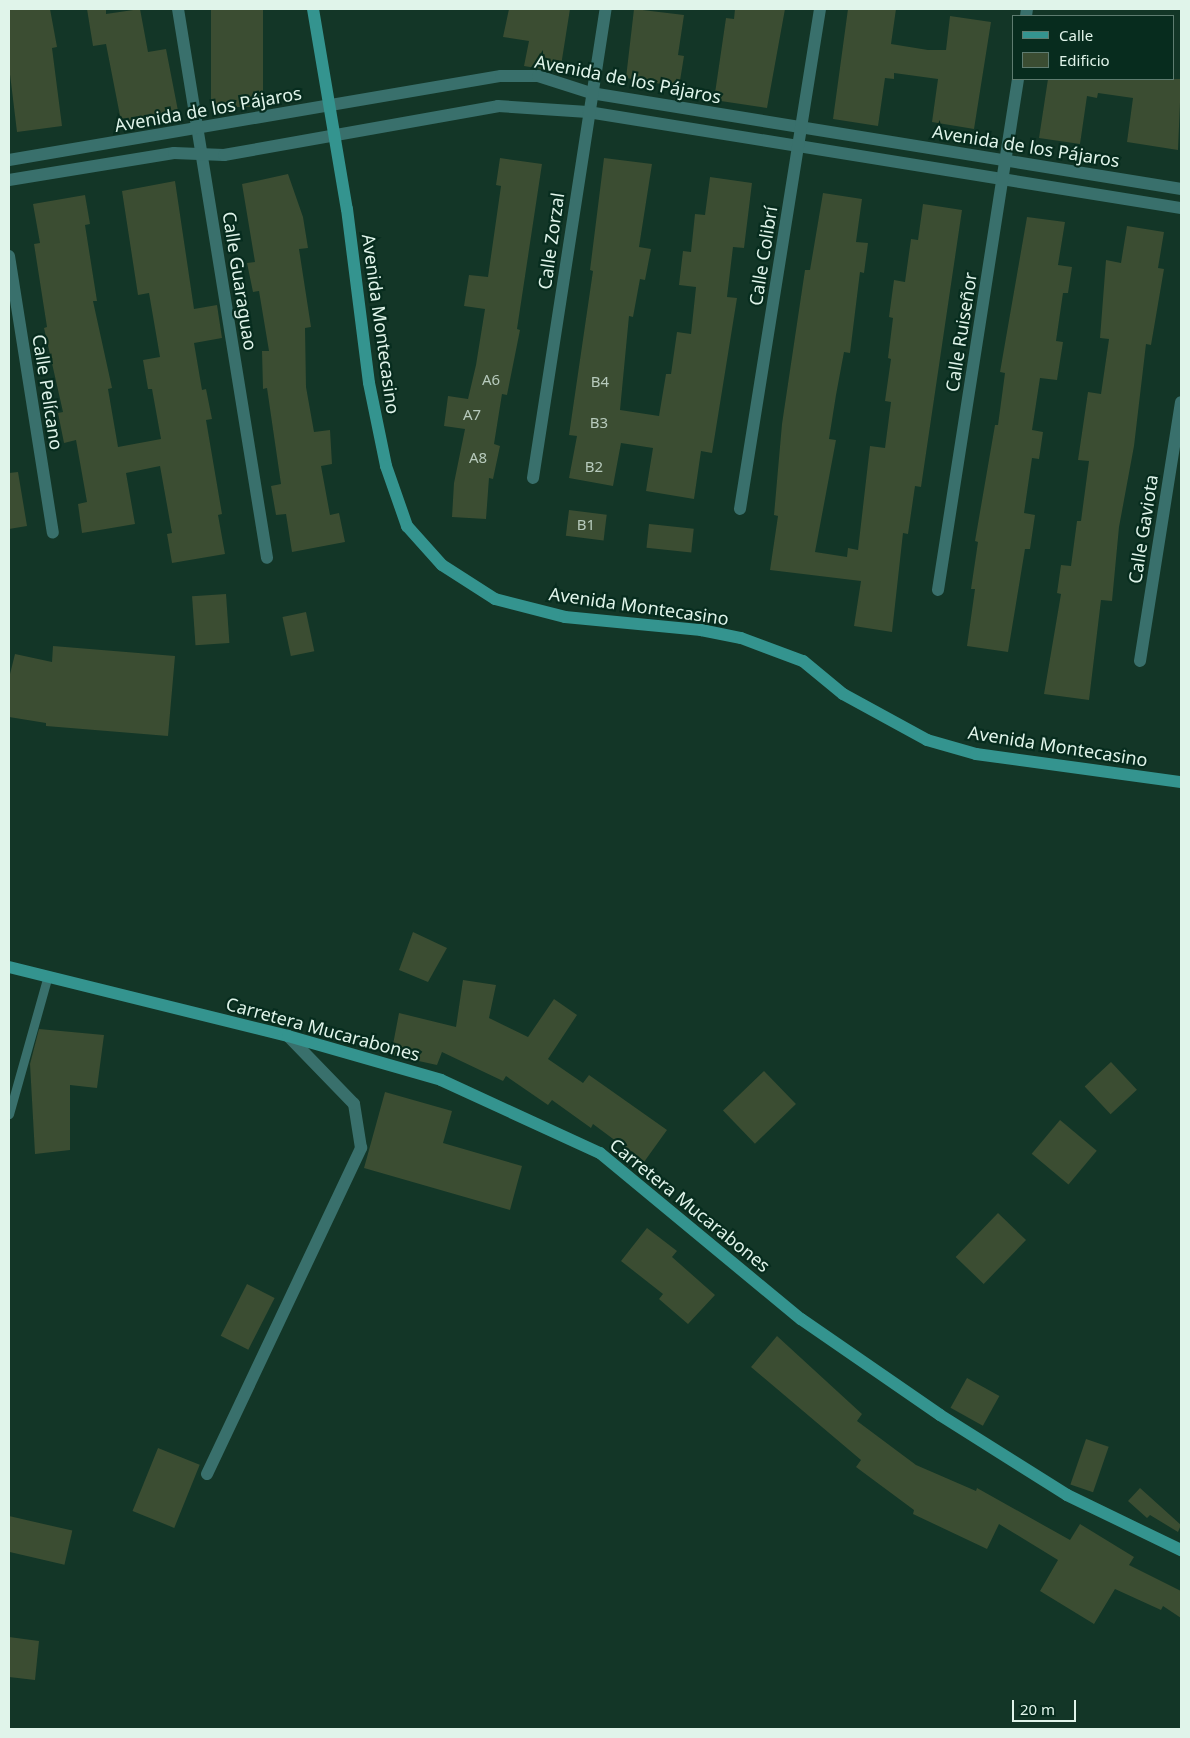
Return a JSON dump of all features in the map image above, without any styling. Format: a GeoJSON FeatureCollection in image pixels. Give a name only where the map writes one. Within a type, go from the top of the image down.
{"type":"FeatureCollection","features":[{"type":"Feature","properties":{"kind":"street","name":"Calle Guaraguao"},"geometry":{"type":"LineString","coordinates":[[178,9],[266,558]]}},
{"type":"Feature","properties":{"kind":"street","name":"Avenida Montecasino"},"geometry":{"type":"LineString","coordinates":[[313,9],[334,137],[369,383],[386,466],[407,526],[442,565],[495,599],[565,617],[700,630],[741,638],[803,661],[843,694],[927,740],[986,755],[1181,782]]}},
{"type":"Feature","properties":{"kind":"street","name":"Calle Zorzal"},"geometry":{"type":"LineString","coordinates":[[533,478],[588,112],[606,9]]}},
{"type":"Feature","properties":{"kind":"street","name":"Calle Colibrí"},"geometry":{"type":"LineString","coordinates":[[740,509],[820,9]]}},
{"type":"Feature","properties":{"kind":"street","name":"Avenida de los Pájaros"},"geometry":{"type":"LineString","coordinates":[[9,160],[197,130],[501,76],[538,76],[591,93],[1181,188]]}},
{"type":"Feature","properties":{"kind":"street","name":"Calle Ruiseñor"},"geometry":{"type":"LineString","coordinates":[[938,590],[1007,160],[1018,80]]}},
{"type":"Feature","properties":{"kind":"street","name":"Avenida de los Pájaros"},"geometry":{"type":"LineString","coordinates":[[9,180],[174,153],[224,155],[334,137],[498,106],[588,112],[1181,208]]}},
{"type":"Feature","properties":{"kind":"street","name":"Calle Pelícano"},"geometry":{"type":"LineString","coordinates":[[9,256],[53,533]]}},
{"type":"Feature","properties":{"kind":"street","name":"Calle Gaviota"},"geometry":{"type":"LineString","coordinates":[[1140,661],[1181,402]]}},
{"type":"Feature","properties":{"kind":"street","name":"Carretera Mucarabones"},"geometry":{"type":"LineString","coordinates":[[9,967],[48,975],[288,1036],[441,1080],[600,1153],[801,1319],[940,1415],[1066,1496],[1181,1550]]}},
{"type":"Feature","properties":{"kind":"street"},"geometry":{"type":"LineString","coordinates":[[207,1474],[361,1148],[354,1104],[288,1036]]}},
{"type":"Feature","properties":{"kind":"lane"},"geometry":{"type":"LineString","coordinates":[[9,1114],[48,975]]}},
{"type":"Feature","properties":{"kind":"building"},"geometry":{"type":"Polygon","coordinates":[[[9,9],[50,9],[57,47],[52,48],[62,126],[17,132],[9,66],[9,9]]]}},
{"type":"Feature","properties":{"kind":"building"},"geometry":{"type":"Polygon","coordinates":[[[87,9],[106,9],[106,14],[140,9],[148,52],[166,49],[179,116],[122,126],[106,44],[93,46],[87,9]]]}},
{"type":"Feature","properties":{"kind":"building"},"geometry":{"type":"Polygon","coordinates":[[[211,9],[263,9],[263,107],[211,107],[211,9]]]}},
{"type":"Feature","properties":{"kind":"building"},"geometry":{"type":"Polygon","coordinates":[[[509,9],[570,9],[560,72],[524,66],[529,41],[503,37],[509,9]]]}},
{"type":"Feature","properties":{"kind":"building"},"geometry":{"type":"Polygon","coordinates":[[[634,9],[684,15],[678,55],[684,56],[679,87],[626,78],[634,9]]]}},
{"type":"Feature","properties":{"kind":"building"},"geometry":{"type":"Polygon","coordinates":[[[735,9],[785,9],[767,108],[714,100],[726,18],[734,19],[735,9]]]}},
{"type":"Feature","properties":{"kind":"building"},"geometry":{"type":"Polygon","coordinates":[[[848,9],[896,9],[891,44],[928,50],[946,50],[950,16],[991,22],[974,129],[932,122],[938,79],[894,73],[894,79],[885,78],[878,126],[833,119],[848,9]]]}},
{"type":"Feature","properties":{"kind":"building"},"geometry":{"type":"Polygon","coordinates":[[[1181,79],[1178,150],[1127,142],[1133,98],[1098,93],[1097,98],[1087,96],[1080,144],[1039,138],[1048,80],[1181,79]]]}},
{"type":"Feature","properties":{"kind":"building"},"geometry":{"type":"Polygon","coordinates":[[[500,158],[542,164],[517,329],[520,330],[507,395],[502,394],[494,444],[500,446],[493,479],[489,478],[486,519],[452,517],[454,483],[465,429],[444,426],[448,396],[468,399],[476,365],[485,309],[464,306],[469,275],[488,277],[501,186],[496,185],[500,158]]]}},
{"type":"Feature","properties":{"kind":"building"},"geometry":{"type":"Polygon","coordinates":[[[604,158],[652,164],[639,247],[651,249],[645,280],[640,279],[633,317],[629,316],[620,410],[659,416],[666,374],[671,374],[677,332],[691,334],[696,287],[679,285],[683,251],[691,252],[695,214],[705,215],[710,177],[752,183],[744,248],[733,247],[727,297],[737,298],[712,453],[701,451],[694,499],[646,491],[653,448],[621,443],[613,486],[569,478],[577,436],[569,435],[593,271],[590,270],[604,158]]]}},
{"type":"Feature","properties":{"kind":"building"},"geometry":{"type":"Polygon","coordinates":[[[288,174],[303,217],[308,248],[299,249],[311,327],[305,328],[306,387],[314,432],[330,430],[332,464],[321,466],[330,515],[339,513],[345,542],[292,552],[286,514],[276,515],[271,486],[281,484],[267,388],[263,389],[262,351],[269,351],[259,291],[253,292],[247,263],[255,262],[242,184],[288,174]]]}},
{"type":"Feature","properties":{"kind":"building"},"geometry":{"type":"Polygon","coordinates":[[[175,181],[194,309],[217,305],[222,338],[194,343],[202,390],[206,389],[212,419],[206,420],[222,514],[218,515],[225,554],[172,563],[167,534],[172,533],[160,466],[126,473],[135,524],[82,533],[78,504],[87,502],[76,440],[64,443],[58,413],[63,412],[44,328],[47,327],[34,244],[40,243],[33,204],[85,195],[90,224],[85,225],[97,301],[93,301],[112,388],[108,389],[118,447],[161,439],[152,389],[148,389],[143,360],[160,357],[149,293],[138,295],[122,191],[175,181]]]}},
{"type":"Feature","properties":{"kind":"building"},"geometry":{"type":"Polygon","coordinates":[[[823,193],[862,199],[856,242],[868,243],[864,273],[860,272],[850,353],[844,352],[836,395],[829,439],[836,440],[815,552],[847,557],[848,548],[858,550],[870,446],[885,448],[891,402],[885,401],[891,359],[888,358],[893,318],[889,317],[894,280],[905,282],[911,239],[918,240],[923,204],[962,210],[921,487],[915,486],[908,534],[903,533],[892,632],[854,626],[861,581],[770,570],[778,516],[774,515],[782,424],[805,270],[810,270],[823,193]]]}},
{"type":"Feature","properties":{"kind":"building"},"geometry":{"type":"Polygon","coordinates":[[[1027,217],[1065,222],[1058,265],[1072,267],[1068,293],[1063,293],[1056,341],[1063,342],[1057,380],[1040,378],[1032,430],[1043,432],[1039,459],[1032,458],[1024,513],[1035,515],[1030,549],[1025,549],[1008,652],[967,646],[975,589],[971,589],[978,542],[975,541],[995,425],[998,425],[1005,373],[1000,372],[1027,217]]]}},
{"type":"Feature","properties":{"kind":"building"},"geometry":{"type":"Polygon","coordinates":[[[1127,226],[1164,232],[1158,268],[1164,269],[1151,345],[1146,344],[1134,446],[1119,527],[1112,601],[1101,600],[1089,700],[1044,694],[1061,594],[1057,593],[1061,565],[1071,566],[1077,521],[1081,521],[1089,461],[1078,460],[1088,392],[1101,394],[1109,339],[1100,338],[1106,260],[1121,263],[1127,226]]]}},
{"type":"Feature","properties":{"kind":"building"},"geometry":{"type":"Polygon","coordinates":[[[18,472],[27,526],[9,529],[9,473],[18,472]]]}},
{"type":"Feature","properties":{"kind":"building"},"geometry":{"type":"Polygon","coordinates":[[[569,510],[607,515],[604,540],[566,536],[569,510]]]}},
{"type":"Feature","properties":{"kind":"building"},"geometry":{"type":"Polygon","coordinates":[[[649,524],[694,529],[691,553],[646,548],[649,524]]]}},
{"type":"Feature","properties":{"kind":"building"},"geometry":{"type":"Polygon","coordinates":[[[226,594],[229,643],[196,645],[192,596],[226,594]]]}},
{"type":"Feature","properties":{"kind":"building"},"geometry":{"type":"Polygon","coordinates":[[[306,612],[314,651],[291,656],[283,617],[306,612]]]}},
{"type":"Feature","properties":{"kind":"building"},"geometry":{"type":"Polygon","coordinates":[[[53,646],[175,656],[168,736],[46,726],[46,723],[9,717],[9,678],[15,654],[52,662],[53,646]]]}},
{"type":"Feature","properties":{"kind":"building"},"geometry":{"type":"Polygon","coordinates":[[[413,932],[447,948],[428,982],[399,970],[413,932]]]}},
{"type":"Feature","properties":{"kind":"building"},"geometry":{"type":"Polygon","coordinates":[[[463,980],[496,985],[489,1018],[528,1037],[554,999],[577,1015],[548,1059],[583,1083],[589,1075],[667,1130],[644,1162],[593,1124],[591,1128],[552,1100],[548,1105],[506,1076],[503,1081],[442,1052],[437,1065],[391,1055],[399,1013],[456,1027],[463,980]]]}},
{"type":"Feature","properties":{"kind":"building"},"geometry":{"type":"Polygon","coordinates":[[[39,1029],[104,1035],[97,1088],[70,1085],[70,1150],[35,1154],[30,1064],[39,1029]]]}},
{"type":"Feature","properties":{"kind":"building"},"geometry":{"type":"Polygon","coordinates":[[[1111,1062],[1137,1090],[1111,1114],[1085,1087],[1111,1062]]]}},
{"type":"Feature","properties":{"kind":"building"},"geometry":{"type":"Polygon","coordinates":[[[764,1071],[796,1104],[755,1144],[723,1111],[764,1071]]]}},
{"type":"Feature","properties":{"kind":"building"},"geometry":{"type":"Polygon","coordinates":[[[385,1092],[452,1111],[443,1143],[522,1166],[510,1210],[364,1168],[385,1092]]]}},
{"type":"Feature","properties":{"kind":"building"},"geometry":{"type":"Polygon","coordinates":[[[1060,1120],[1097,1151],[1068,1185],[1032,1154],[1060,1120]]]}},
{"type":"Feature","properties":{"kind":"building"},"geometry":{"type":"Polygon","coordinates":[[[998,1213],[1026,1240],[984,1284],[956,1257],[998,1213]]]}},
{"type":"Feature","properties":{"kind":"building"},"geometry":{"type":"Polygon","coordinates":[[[647,1228],[677,1251],[672,1257],[715,1295],[688,1324],[659,1299],[663,1294],[621,1261],[647,1228]]]}},
{"type":"Feature","properties":{"kind":"building"},"geometry":{"type":"Polygon","coordinates":[[[247,1284],[275,1298],[248,1350],[221,1336],[247,1284]]]}},
{"type":"Feature","properties":{"kind":"building"},"geometry":{"type":"Polygon","coordinates":[[[777,1336],[862,1414],[857,1421],[916,1465],[976,1491],[977,1488],[1070,1540],[1080,1524],[1134,1557],[1129,1565],[1181,1591],[1181,1618],[1163,1606],[1161,1610],[1115,1589],[1094,1624],[1040,1591],[1058,1560],[999,1524],[987,1549],[913,1514],[914,1510],[856,1467],[861,1460],[751,1367],[777,1336]]]}},
{"type":"Feature","properties":{"kind":"building"},"geometry":{"type":"Polygon","coordinates":[[[967,1378],[999,1396],[983,1426],[951,1408],[967,1378]]]}},
{"type":"Feature","properties":{"kind":"building"},"geometry":{"type":"Polygon","coordinates":[[[1086,1439],[1109,1447],[1093,1492],[1070,1484],[1086,1439]]]}},
{"type":"Feature","properties":{"kind":"building"},"geometry":{"type":"Polygon","coordinates":[[[158,1448],[200,1465],[174,1528],[133,1511],[158,1448]]]}},
{"type":"Feature","properties":{"kind":"building"},"geometry":{"type":"Polygon","coordinates":[[[1140,1488],[1181,1525],[1178,1532],[1150,1515],[1147,1518],[1128,1501],[1140,1488]]]}},
{"type":"Feature","properties":{"kind":"building"},"geometry":{"type":"Polygon","coordinates":[[[9,1516],[72,1531],[64,1565],[9,1552],[9,1516]]]}},
{"type":"Feature","properties":{"kind":"building"},"geometry":{"type":"Polygon","coordinates":[[[9,1637],[39,1641],[35,1680],[9,1677],[9,1637]]]}}]}
